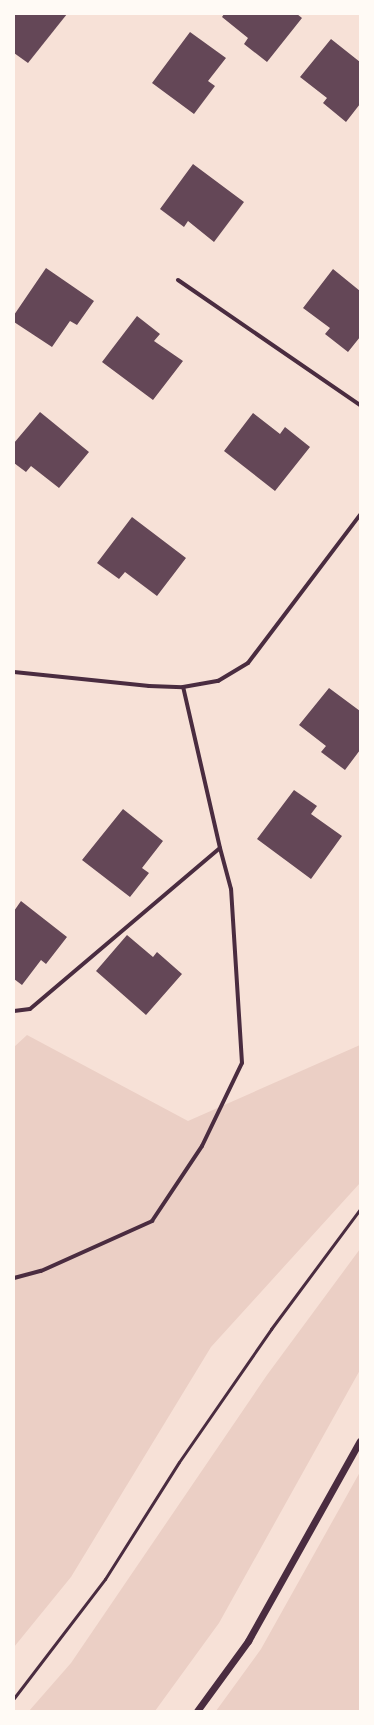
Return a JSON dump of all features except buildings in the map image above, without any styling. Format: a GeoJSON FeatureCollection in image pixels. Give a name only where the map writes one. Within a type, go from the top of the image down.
{"type":"FeatureCollection","features":[{"type":"Feature","properties":{"kind":"street"},"geometry":{"type":"LineString","coordinates":[[178,280],[360,405]]}},
{"type":"Feature","properties":{"kind":"street"},"geometry":{"type":"LineString","coordinates":[[14,672],[149,686],[183,687],[218,681],[248,663],[360,516]]}},
{"type":"Feature","properties":{"kind":"street"},"geometry":{"type":"LineString","coordinates":[[14,1278],[41,1271],[152,1221],[202,1146],[242,1062],[231,889],[220,848],[183,687]]}},
{"type":"Feature","properties":{"kind":"street"},"geometry":{"type":"LineString","coordinates":[[14,1011],[30,1009],[220,848]]}},
{"type":"Feature","properties":{"kind":"street"},"geometry":{"type":"LineString","coordinates":[[197,1711],[248,1641],[360,1441]]}},
{"type":"Feature","properties":{"kind":"lane"},"geometry":{"type":"LineString","coordinates":[[14,1698],[105,1579],[179,1462],[271,1329],[360,1209]]}},
{"type":"Feature","properties":{"kind":"shaded area"},"geometry":{"type":"Polygon","coordinates":[[[27,1035],[188,1121],[360,1045],[360,1183],[211,1347],[71,1577],[14,1647],[14,1047],[27,1035]]]}},
{"type":"Feature","properties":{"kind":"shaded area"},"geometry":{"type":"Polygon","coordinates":[[[360,1249],[360,1370],[219,1623],[155,1711],[29,1711],[71,1663],[267,1375],[360,1249]]]}},
{"type":"Feature","properties":{"kind":"shaded area"},"geometry":{"type":"Polygon","coordinates":[[[360,1472],[360,1711],[216,1711],[261,1649],[360,1472]]]}}]}
